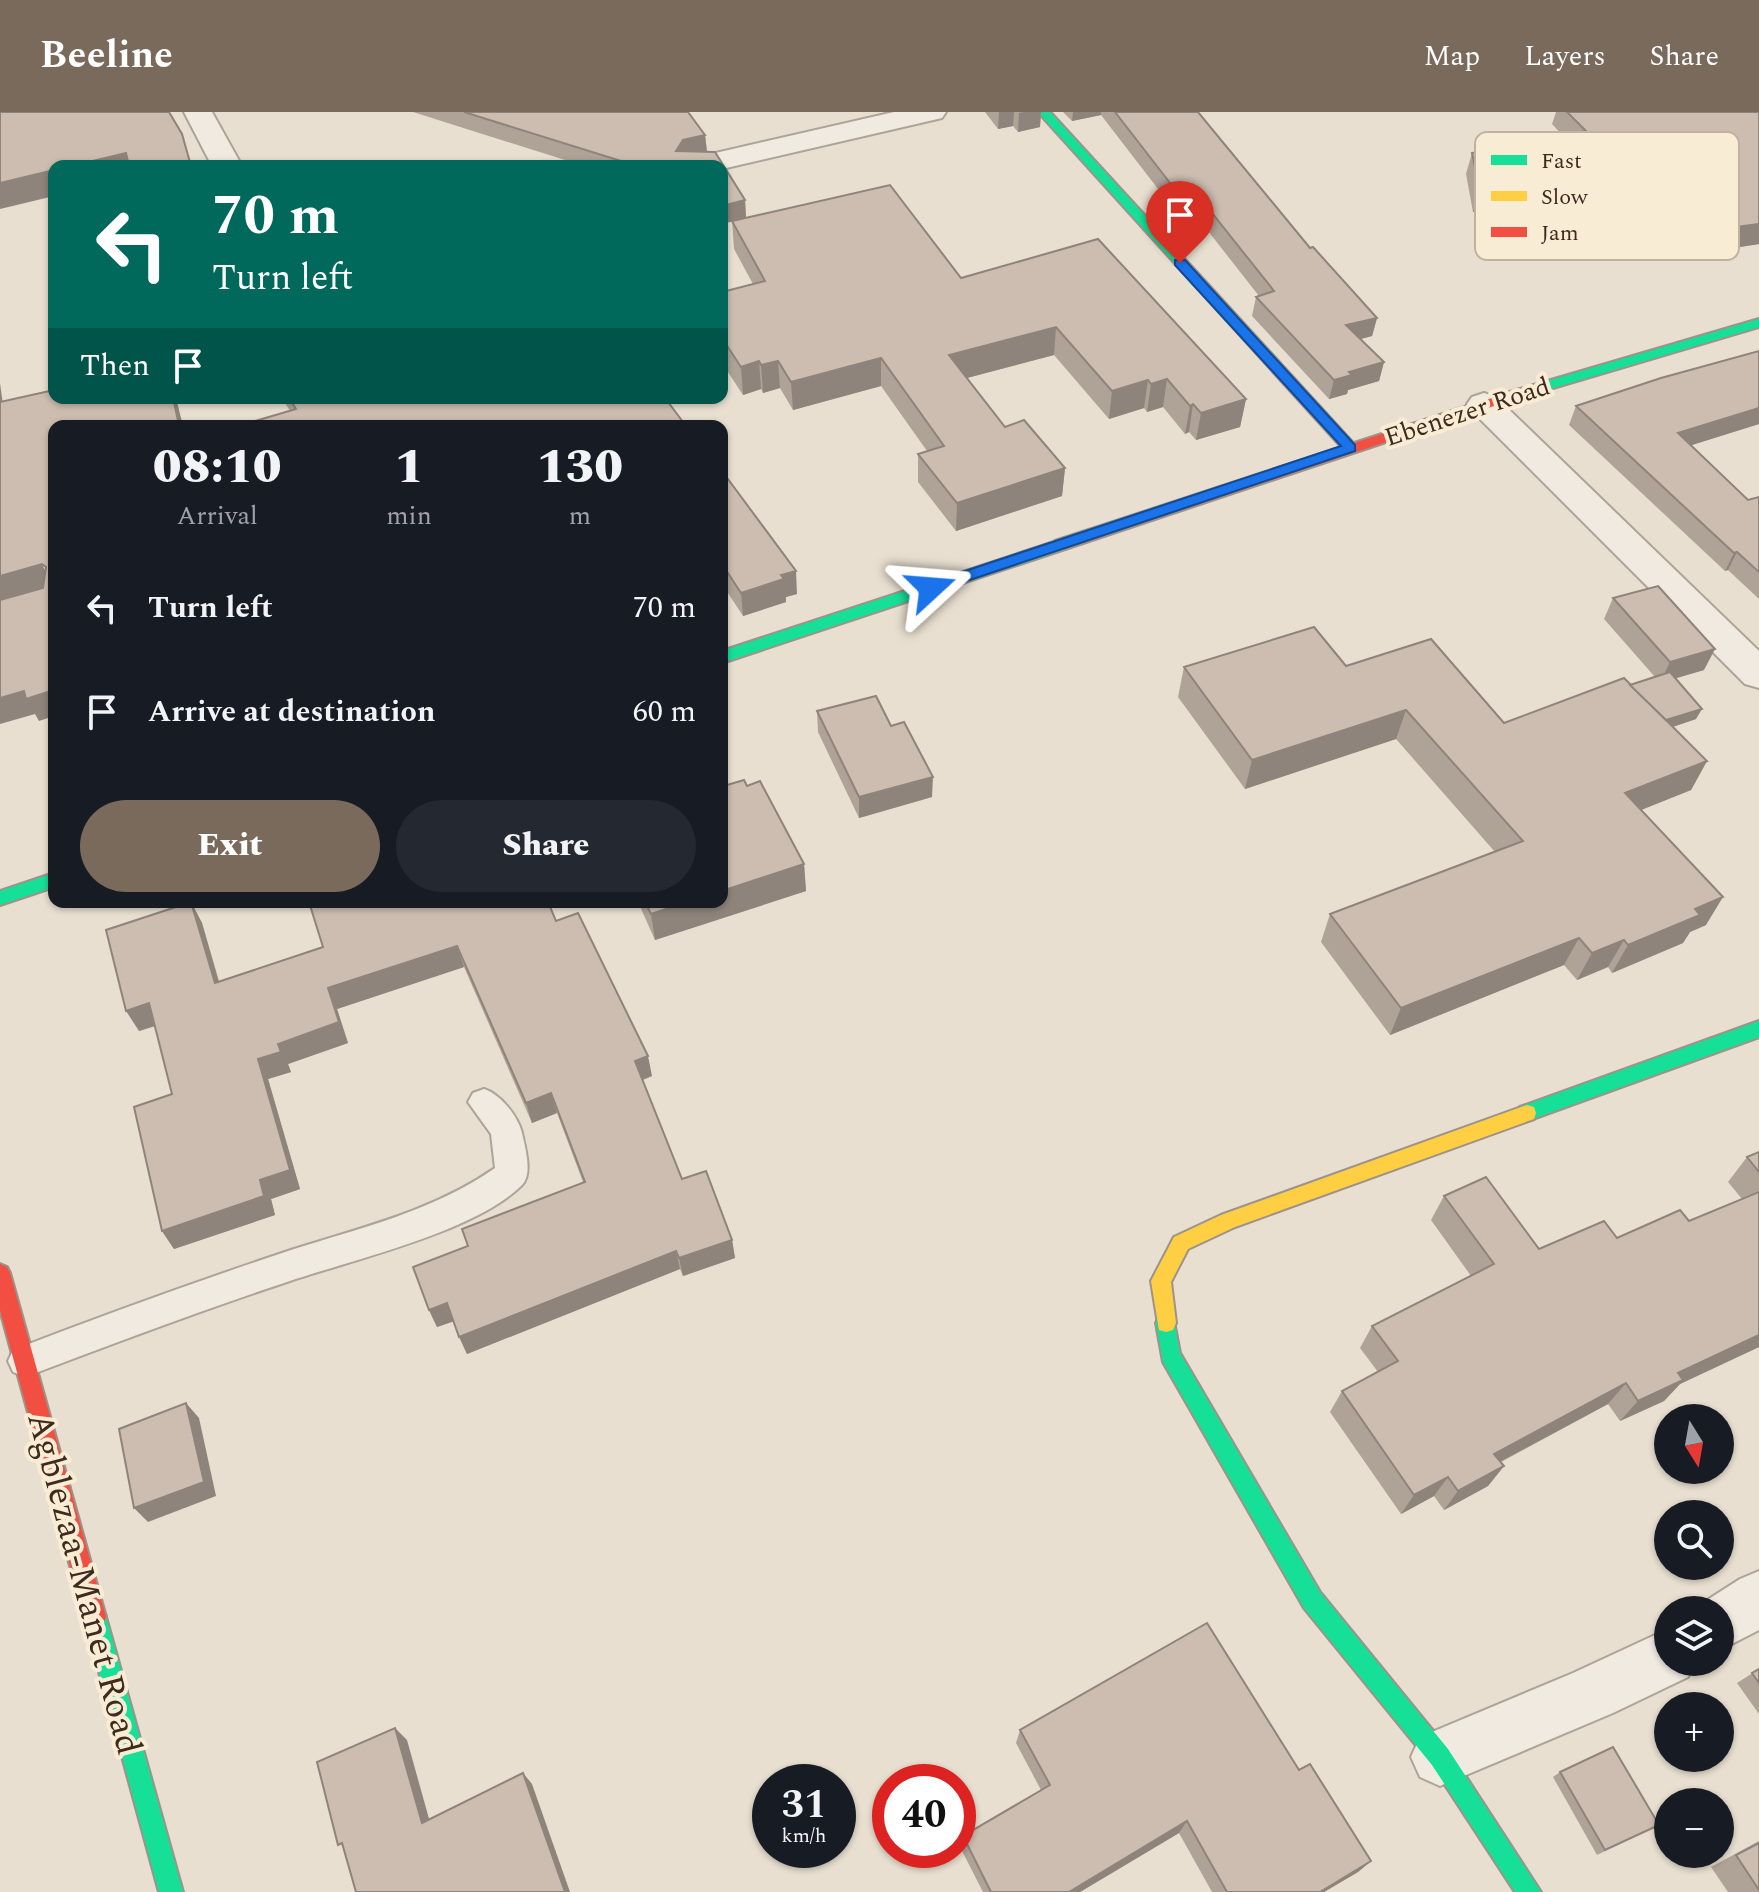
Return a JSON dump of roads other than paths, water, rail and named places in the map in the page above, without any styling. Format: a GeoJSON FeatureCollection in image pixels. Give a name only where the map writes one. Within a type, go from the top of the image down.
{"type":"FeatureCollection","features":[{"type":"Feature","properties":{"kind":"street"},"geometry":{"type":"LineString","coordinates":[[198,112],[224,160]]}},
{"type":"Feature","properties":{"kind":"street"},"geometry":{"type":"LineString","coordinates":[[721,160],[932,112]]}},
{"type":"Feature","properties":{"kind":"street"},"geometry":{"type":"LineString","coordinates":[[1044,112],[1350,448]]}},
{"type":"Feature","properties":{"kind":"street","name":"Ebenezer Road"},"geometry":{"type":"LineString","coordinates":[[728,655],[1484,404],[1759,323]]}},
{"type":"Feature","properties":{"kind":"street"},"geometry":{"type":"LineString","coordinates":[[1484,404],[1759,674]]}},
{"type":"Feature","properties":{"kind":"street"},"geometry":{"type":"LineString","coordinates":[[0,898],[48,882]]}},
{"type":"Feature","properties":{"kind":"street"},"geometry":{"type":"LineString","coordinates":[[1529,1892],[1440,1757],[1304,1586],[1170,1355],[1161,1281],[1181,1243],[1228,1221],[1759,1029]]}},
{"type":"Feature","properties":{"kind":"street","name":"Agblezaa-Manet Road"},"geometry":{"type":"LineString","coordinates":[[0,1273],[171,1892]]}},
{"type":"Feature","properties":{"kind":"street"},"geometry":{"type":"LineString","coordinates":[[1734,1614],[1759,1598]]}},
{"type":"Feature","properties":{"kind":"street"},"geometry":{"type":"LineString","coordinates":[[1440,1757],[1593,1693],[1654,1664]]}},
{"type":"Feature","properties":{"kind":"lane"},"geometry":{"type":"LineString","coordinates":[[25,1361],[177,1304],[429,1219],[488,1194],[512,1174],[506,1130],[484,1102]]}}]}
